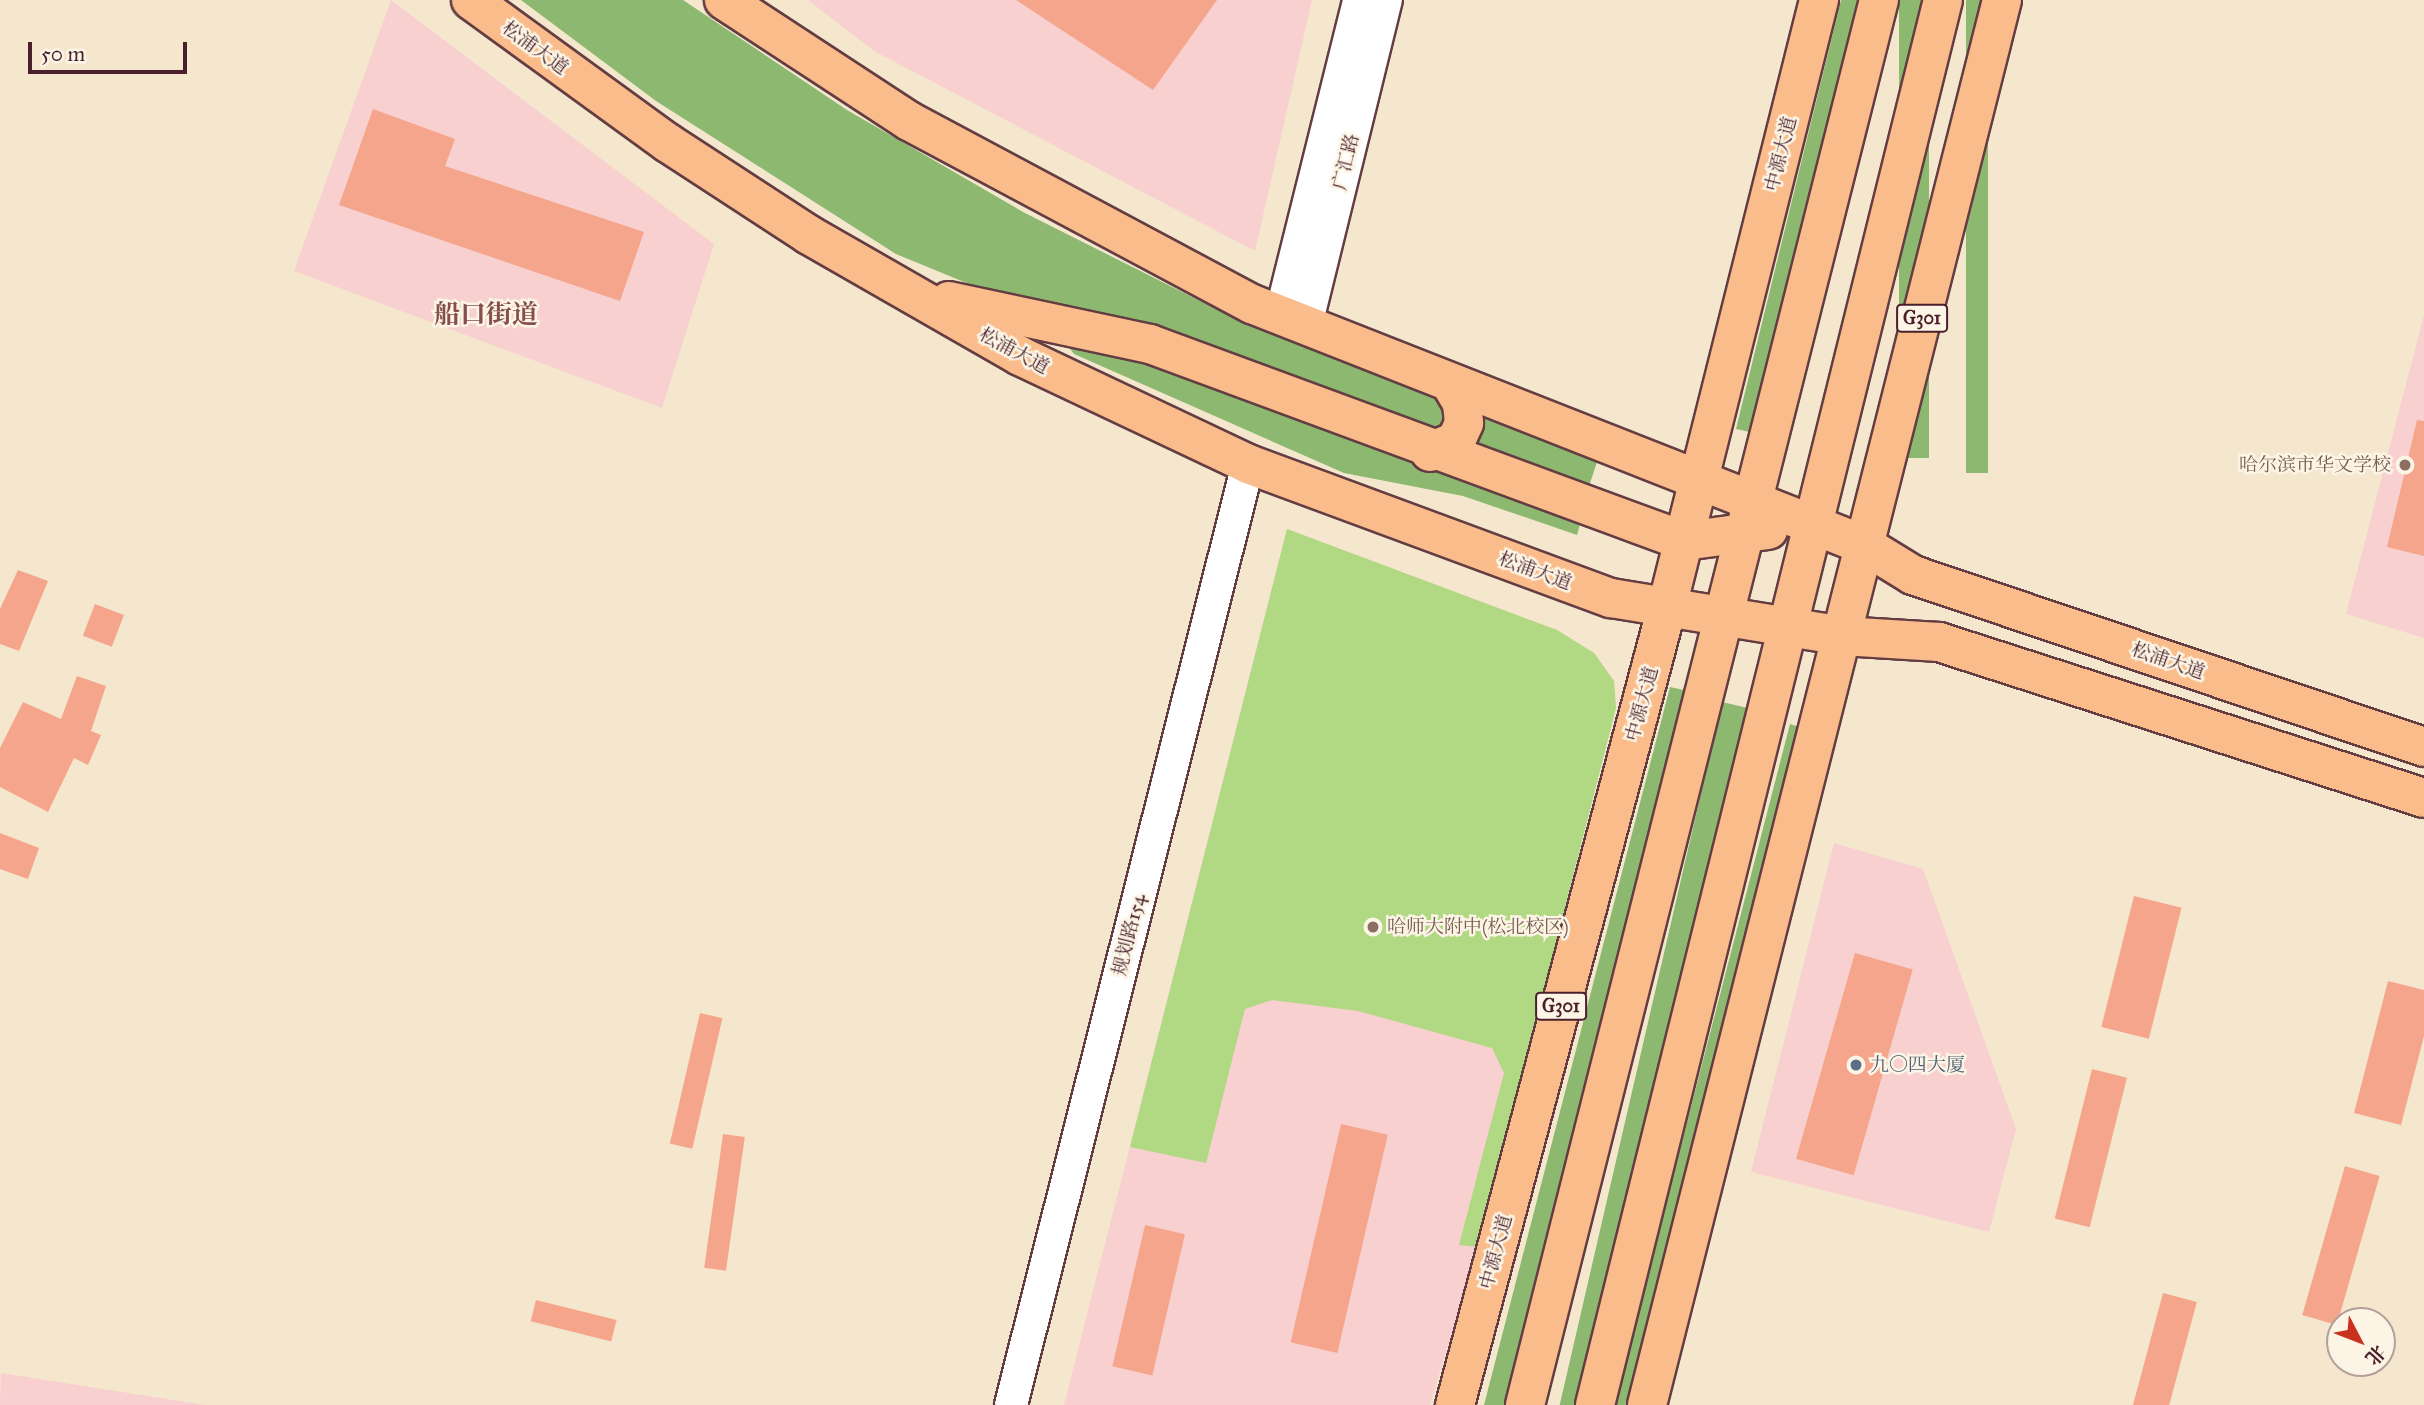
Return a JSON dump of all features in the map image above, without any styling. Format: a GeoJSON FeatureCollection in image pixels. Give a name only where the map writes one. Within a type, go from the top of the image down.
{"type":"FeatureCollection","features":[{"type":"Feature","properties":{"kind":"highway","name":"松浦大道"},"geometry":{"type":"LineString","coordinates":[[471,0],[668,143],[906,290],[1020,356],[1256,468],[1611,598],[1842,636],[1939,642],[2424,798]]}},
{"type":"Feature","properties":{"kind":"highway"},"geometry":{"type":"LineString","coordinates":[[724,0],[932,134],[1145,251],[1294,319],[1450,383],[1462,403],[1464,423],[1456,441],[1430,452]]}},
{"type":"Feature","properties":{"kind":"highway","name":"中源大道"},"geometry":{"type":"LineString","coordinates":[[1455,1405],[1667,607],[1819,0]]}},
{"type":"Feature","properties":{"kind":"highway"},"geometry":{"type":"LineString","coordinates":[[1525,1405],[1879,0]]}},
{"type":"Feature","properties":{"kind":"highway"},"geometry":{"type":"LineString","coordinates":[[1595,1405],[1785,626],[1943,0]]}},
{"type":"Feature","properties":{"kind":"highway","name":"G301"},"geometry":{"type":"LineString","coordinates":[[1647,1405],[2002,0]]}},
{"type":"Feature","properties":{"kind":"highway"},"geometry":{"type":"LineString","coordinates":[[906,290],[1150,344],[1430,452],[1684,541],[1749,517]]}},
{"type":"Feature","properties":{"kind":"highway","name":"松浦大道"},"geometry":{"type":"LineString","coordinates":[[1450,383],[1699,480],[1749,517],[1812,524],[1864,545],[1913,575],[2424,747]]}},
{"type":"Feature","properties":{"kind":"street","name":"广汇路"},"geometry":{"type":"LineString","coordinates":[[1294,319],[1359,0]]}},
{"type":"Feature","properties":{"kind":"street","name":"广汇路"},"geometry":{"type":"LineString","coordinates":[[1294,319],[1386,0]]}},
{"type":"Feature","properties":{"kind":"street","name":"规划路154"},"geometry":{"type":"LineString","coordinates":[[1011,1405],[1256,468]]}},
{"type":"Feature","properties":{"kind":"street"},"geometry":{"type":"LineString","coordinates":[[1031,1405],[1256,468]]}},
{"type":"Feature","properties":{"kind":"shaded area"},"geometry":{"type":"Polygon","coordinates":[[[391,0],[714,244],[662,408],[294,271],[391,0]]]}},
{"type":"Feature","properties":{"kind":"shaded area"},"geometry":{"type":"Polygon","coordinates":[[[808,0],[1312,0],[1255,251],[874,51],[808,0]]]}},
{"type":"Feature","properties":{"kind":"shaded area","name":"哈尔滨市华文学校"},"geometry":{"type":"Polygon","coordinates":[[[2424,315],[2424,638],[2346,614],[2424,315]]]}},
{"type":"Feature","properties":{"kind":"shaded area","name":"哈师大附中(松北校区)"},"geometry":{"type":"Polygon","coordinates":[[[1287,529],[1557,630],[1594,653],[1614,681],[1616,708],[1478,1247],[1430,1405],[1064,1405],[1287,529]]]}},
{"type":"Feature","properties":{"kind":"shaded area"},"geometry":{"type":"Polygon","coordinates":[[[1834,843],[1923,869],[2016,1129],[1989,1232],[1751,1172],[1834,843]]]}},
{"type":"Feature","properties":{"kind":"shaded area"},"geometry":{"type":"Polygon","coordinates":[[[1,1373],[205,1405],[0,1405],[1,1373]]]}},
{"type":"Feature","properties":{"kind":"green space"},"geometry":{"type":"Polygon","coordinates":[[[521,0],[683,0],[847,110],[1023,212],[1218,310],[1434,395],[1449,404],[1452,415],[1439,434],[1163,327],[969,284],[896,254],[656,101],[521,0]]]}},
{"type":"Feature","properties":{"kind":"green space"},"geometry":{"type":"Polygon","coordinates":[[[1841,0],[1861,0],[1750,432],[1736,429],[1841,0]]]}},
{"type":"Feature","properties":{"kind":"green space"},"geometry":{"type":"Polygon","coordinates":[[[1899,0],[1929,0],[1929,458],[1899,458],[1899,0]]]}},
{"type":"Feature","properties":{"kind":"green space"},"geometry":{"type":"Polygon","coordinates":[[[1966,0],[1988,0],[1988,473],[1966,473],[1966,0]]]}},
{"type":"Feature","properties":{"kind":"green space"},"geometry":{"type":"Polygon","coordinates":[[[1128,344],[1583,514],[1577,535],[1463,496],[1344,473],[1074,354],[1067,345],[1128,344]]]}},
{"type":"Feature","properties":{"kind":"green space"},"geometry":{"type":"Polygon","coordinates":[[[1479,414],[1600,453],[1589,487],[1468,447],[1479,414]]]}},
{"type":"Feature","properties":{"kind":"green space"},"geometry":{"type":"Polygon","coordinates":[[[1287,529],[1557,630],[1594,653],[1614,681],[1616,708],[1478,1247],[1459,1245],[1504,1073],[1492,1048],[1358,1011],[1272,1000],[1245,1009],[1206,1163],[1130,1147],[1287,529]]]}},
{"type":"Feature","properties":{"kind":"green space"},"geometry":{"type":"Polygon","coordinates":[[[1670,687],[1688,691],[1506,1405],[1484,1405],[1670,687]]]}},
{"type":"Feature","properties":{"kind":"green space"},"geometry":{"type":"Polygon","coordinates":[[[1722,702],[1753,709],[1593,1405],[1560,1405],[1722,702]]]}},
{"type":"Feature","properties":{"kind":"green space"},"geometry":{"type":"Polygon","coordinates":[[[1790,724],[1803,728],[1637,1405],[1614,1405],[1790,724]]]}},
{"type":"Feature","properties":{"kind":"building"},"geometry":{"type":"Polygon","coordinates":[[[1016,0],[1217,0],[1153,90],[1016,0]]]}},
{"type":"Feature","properties":{"kind":"building"},"geometry":{"type":"Polygon","coordinates":[[[373,109],[455,139],[445,166],[644,232],[620,301],[339,205],[373,109]]]}},
{"type":"Feature","properties":{"kind":"building"},"geometry":{"type":"Polygon","coordinates":[[[2417,420],[2424,421],[2424,556],[2387,547],[2417,420]]]}},
{"type":"Feature","properties":{"kind":"building"},"geometry":{"type":"Polygon","coordinates":[[[18,570],[48,581],[19,651],[0,644],[0,609],[18,570]]]}},
{"type":"Feature","properties":{"kind":"building"},"geometry":{"type":"Polygon","coordinates":[[[95,604],[124,615],[112,647],[83,636],[95,604]]]}},
{"type":"Feature","properties":{"kind":"building"},"geometry":{"type":"Polygon","coordinates":[[[77,676],[106,686],[91,731],[101,735],[88,765],[74,758],[48,812],[0,787],[0,748],[23,702],[61,719],[77,676]]]}},
{"type":"Feature","properties":{"kind":"building"},"geometry":{"type":"Polygon","coordinates":[[[0,833],[39,848],[28,879],[0,869],[0,833]]]}},
{"type":"Feature","properties":{"kind":"building"},"geometry":{"type":"Polygon","coordinates":[[[2134,896],[2182,908],[2149,1039],[2101,1027],[2134,896]]]}},
{"type":"Feature","properties":{"kind":"building","name":"九〇四大厦"},"geometry":{"type":"Polygon","coordinates":[[[1855,953],[1913,970],[1854,1175],[1796,1159],[1855,953]]]}},
{"type":"Feature","properties":{"kind":"building"},"geometry":{"type":"Polygon","coordinates":[[[2388,981],[2424,990],[2424,1036],[2401,1125],[2354,1113],[2388,981]]]}},
{"type":"Feature","properties":{"kind":"building"},"geometry":{"type":"Polygon","coordinates":[[[700,1013],[722,1018],[692,1149],[670,1144],[700,1013]]]}},
{"type":"Feature","properties":{"kind":"building"},"geometry":{"type":"Polygon","coordinates":[[[2092,1069],[2127,1078],[2090,1227],[2055,1218],[2092,1069]]]}},
{"type":"Feature","properties":{"kind":"building"},"geometry":{"type":"Polygon","coordinates":[[[1341,1124],[1388,1135],[1337,1353],[1291,1342],[1341,1124]]]}},
{"type":"Feature","properties":{"kind":"building"},"geometry":{"type":"Polygon","coordinates":[[[723,1134],[745,1137],[726,1271],[704,1268],[723,1134]]]}},
{"type":"Feature","properties":{"kind":"building"},"geometry":{"type":"Polygon","coordinates":[[[2345,1166],[2380,1176],[2342,1307],[2326,1307],[2326,1322],[2302,1315],[2345,1166]]]}},
{"type":"Feature","properties":{"kind":"building"},"geometry":{"type":"Polygon","coordinates":[[[1145,1225],[1185,1234],[1152,1376],[1112,1366],[1145,1225]]]}},
{"type":"Feature","properties":{"kind":"building"},"geometry":{"type":"Polygon","coordinates":[[[2163,1293],[2197,1302],[2169,1405],[2133,1405],[2163,1293]]]}},
{"type":"Feature","properties":{"kind":"building"},"geometry":{"type":"Polygon","coordinates":[[[536,1300],[617,1320],[611,1341],[531,1321],[536,1300]]]}},
{"type":"Feature","properties":{"kind":"place","name":"哈尔滨市华文学校"},"geometry":{"type":"Point","coordinates":[2405,465]}},
{"type":"Feature","properties":{"kind":"place","name":"哈师大附中(松北校区)"},"geometry":{"type":"Point","coordinates":[1373,927]}},
{"type":"Feature","properties":{"kind":"place","name":"九〇四大厦"},"geometry":{"type":"Point","coordinates":[1856,1065]}},
{"type":"Feature","properties":{"kind":"district","name":"船口街道"},"geometry":{"type":"Point","coordinates":[486,315]}}]}
